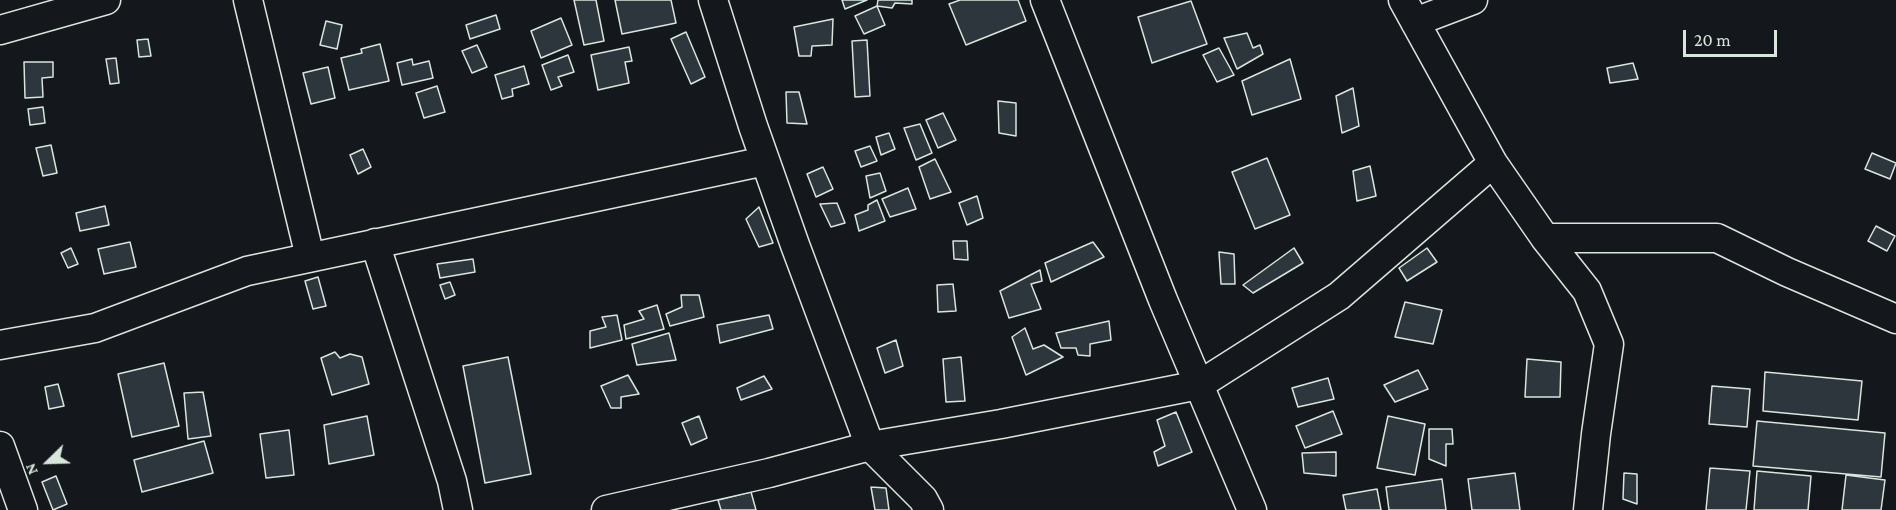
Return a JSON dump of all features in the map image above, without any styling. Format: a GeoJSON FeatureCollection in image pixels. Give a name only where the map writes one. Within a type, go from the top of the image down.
{"type":"FeatureCollection","features":[{"type":"Feature","properties":{"kind":"street"},"geometry":{"type":"LineString","coordinates":[[0,30],[106,0]]}},
{"type":"Feature","properties":{"kind":"street"},"geometry":{"type":"LineString","coordinates":[[248,0],[310,257]]}},
{"type":"Feature","properties":{"kind":"street"},"geometry":{"type":"LineString","coordinates":[[713,0],[765,161],[870,446],[923,499],[929,510]]}},
{"type":"Feature","properties":{"kind":"street"},"geometry":{"type":"LineString","coordinates":[[1046,0],[1163,300],[1252,510]]}},
{"type":"Feature","properties":{"kind":"street"},"geometry":{"type":"LineString","coordinates":[[1473,0],[1409,11],[1493,163],[1545,238],[1587,291],[1609,344],[1588,510]]}},
{"type":"Feature","properties":{"kind":"street"},"geometry":{"type":"LineString","coordinates":[[0,345],[95,328],[247,271],[765,161]]}},
{"type":"Feature","properties":{"kind":"street"},"geometry":{"type":"LineString","coordinates":[[606,510],[769,473],[870,446],[1001,424],[1199,385],[1339,296],[1493,163]]}},
{"type":"Feature","properties":{"kind":"street"},"geometry":{"type":"LineString","coordinates":[[1545,238],[1717,238],[1787,272],[1896,319]]}},
{"type":"Feature","properties":{"kind":"street"},"geometry":{"type":"LineString","coordinates":[[375,243],[452,481],[458,510]]}},
{"type":"Feature","properties":{"kind":"street"},"geometry":{"type":"LineString","coordinates":[[0,446],[23,510]]}},
{"type":"Feature","properties":{"kind":"building"},"geometry":{"type":"Polygon","coordinates":[[[574,0],[596,0],[604,41],[584,45],[574,0]]]}},
{"type":"Feature","properties":{"kind":"building"},"geometry":{"type":"Polygon","coordinates":[[[615,0],[671,0],[676,23],[622,34],[615,0]]]}},
{"type":"Feature","properties":{"kind":"building"},"geometry":{"type":"Polygon","coordinates":[[[842,0],[867,0],[845,9],[842,0]]]}},
{"type":"Feature","properties":{"kind":"building"},"geometry":{"type":"Polygon","coordinates":[[[878,0],[912,0],[912,4],[895,3],[892,8],[877,6],[878,0]]]}},
{"type":"Feature","properties":{"kind":"building"},"geometry":{"type":"Polygon","coordinates":[[[960,0],[1018,0],[1026,21],[966,45],[949,4],[960,0]]]}},
{"type":"Feature","properties":{"kind":"building"},"geometry":{"type":"Polygon","coordinates":[[[1191,1],[1207,44],[1152,63],[1138,17],[1191,1]]]}},
{"type":"Feature","properties":{"kind":"building"},"geometry":{"type":"Polygon","coordinates":[[[877,6],[885,25],[864,34],[855,16],[877,6]]]}},
{"type":"Feature","properties":{"kind":"building"},"geometry":{"type":"Polygon","coordinates":[[[496,15],[500,29],[470,39],[466,25],[496,15]]]}},
{"type":"Feature","properties":{"kind":"building"},"geometry":{"type":"Polygon","coordinates":[[[561,18],[572,45],[541,58],[531,31],[561,18]]]}},
{"type":"Feature","properties":{"kind":"building"},"geometry":{"type":"Polygon","coordinates":[[[833,19],[832,45],[812,46],[811,56],[799,56],[794,27],[833,19]]]}},
{"type":"Feature","properties":{"kind":"building"},"geometry":{"type":"Polygon","coordinates":[[[326,21],[342,25],[337,49],[320,45],[326,21]]]}},
{"type":"Feature","properties":{"kind":"building"},"geometry":{"type":"Polygon","coordinates":[[[686,32],[705,77],[691,84],[671,39],[686,32]]]}},
{"type":"Feature","properties":{"kind":"building"},"geometry":{"type":"Polygon","coordinates":[[[1247,33],[1253,48],[1260,45],[1263,54],[1237,69],[1224,38],[1247,33]]]}},
{"type":"Feature","properties":{"kind":"building"},"geometry":{"type":"Polygon","coordinates":[[[148,39],[151,56],[139,57],[137,40],[148,39]]]}},
{"type":"Feature","properties":{"kind":"building"},"geometry":{"type":"Polygon","coordinates":[[[867,40],[870,96],[855,97],[852,41],[867,40]]]}},
{"type":"Feature","properties":{"kind":"building"},"geometry":{"type":"Polygon","coordinates":[[[380,44],[389,81],[349,90],[341,58],[362,53],[361,49],[380,44]]]}},
{"type":"Feature","properties":{"kind":"building"},"geometry":{"type":"Polygon","coordinates":[[[477,45],[487,67],[472,73],[462,51],[477,45]]]}},
{"type":"Feature","properties":{"kind":"building"},"geometry":{"type":"Polygon","coordinates":[[[629,47],[632,61],[625,62],[629,83],[598,90],[591,55],[629,47]]]}},
{"type":"Feature","properties":{"kind":"building"},"geometry":{"type":"Polygon","coordinates":[[[1219,48],[1234,75],[1217,82],[1203,55],[1219,48]]]}},
{"type":"Feature","properties":{"kind":"building"},"geometry":{"type":"Polygon","coordinates":[[[568,55],[574,72],[558,77],[562,86],[551,90],[542,65],[568,55]]]}},
{"type":"Feature","properties":{"kind":"building"},"geometry":{"type":"Polygon","coordinates":[[[116,58],[119,83],[110,84],[106,59],[116,58]]]}},
{"type":"Feature","properties":{"kind":"building"},"geometry":{"type":"Polygon","coordinates":[[[412,59],[413,65],[429,61],[433,78],[402,85],[397,63],[412,59]]]}},
{"type":"Feature","properties":{"kind":"building"},"geometry":{"type":"Polygon","coordinates":[[[1290,59],[1301,99],[1252,115],[1242,81],[1290,59]]]}},
{"type":"Feature","properties":{"kind":"building"},"geometry":{"type":"Polygon","coordinates":[[[24,62],[53,62],[53,77],[42,78],[43,97],[25,98],[24,62]]]}},
{"type":"Feature","properties":{"kind":"building"},"geometry":{"type":"Polygon","coordinates":[[[1633,63],[1638,79],[1610,83],[1607,68],[1633,63]]]}},
{"type":"Feature","properties":{"kind":"building"},"geometry":{"type":"Polygon","coordinates":[[[524,66],[529,84],[512,89],[513,96],[502,99],[495,75],[524,66]]]}},
{"type":"Feature","properties":{"kind":"building"},"geometry":{"type":"Polygon","coordinates":[[[328,67],[335,98],[311,104],[303,73],[328,67]]]}},
{"type":"Feature","properties":{"kind":"building"},"geometry":{"type":"Polygon","coordinates":[[[437,86],[445,112],[424,118],[416,93],[437,86]]]}},
{"type":"Feature","properties":{"kind":"building"},"geometry":{"type":"Polygon","coordinates":[[[1353,88],[1359,126],[1342,133],[1336,96],[1353,88]]]}},
{"type":"Feature","properties":{"kind":"building"},"geometry":{"type":"Polygon","coordinates":[[[786,92],[799,92],[807,124],[787,123],[786,92]]]}},
{"type":"Feature","properties":{"kind":"building"},"geometry":{"type":"Polygon","coordinates":[[[998,101],[1016,103],[1016,136],[999,133],[998,101]]]}},
{"type":"Feature","properties":{"kind":"building"},"geometry":{"type":"Polygon","coordinates":[[[43,107],[45,123],[30,125],[28,109],[43,107]]]}},
{"type":"Feature","properties":{"kind":"building"},"geometry":{"type":"Polygon","coordinates":[[[943,113],[956,140],[938,148],[926,120],[943,113]]]}},
{"type":"Feature","properties":{"kind":"building"},"geometry":{"type":"Polygon","coordinates":[[[920,124],[932,153],[916,160],[904,128],[920,124]]]}},
{"type":"Feature","properties":{"kind":"building"},"geometry":{"type":"Polygon","coordinates":[[[889,133],[895,149],[881,155],[876,137],[889,133]]]}},
{"type":"Feature","properties":{"kind":"building"},"geometry":{"type":"Polygon","coordinates":[[[51,145],[57,173],[43,176],[36,148],[51,145]]]}},
{"type":"Feature","properties":{"kind":"building"},"geometry":{"type":"Polygon","coordinates":[[[870,146],[877,161],[861,167],[855,151],[870,146]]]}},
{"type":"Feature","properties":{"kind":"building"},"geometry":{"type":"Polygon","coordinates":[[[363,149],[371,167],[358,174],[350,155],[363,149]]]}},
{"type":"Feature","properties":{"kind":"building"},"geometry":{"type":"Polygon","coordinates":[[[1872,153],[1896,163],[1890,179],[1865,169],[1872,153]]]}},
{"type":"Feature","properties":{"kind":"building"},"geometry":{"type":"Polygon","coordinates":[[[1267,158],[1290,215],[1255,229],[1232,172],[1267,158]]]}},
{"type":"Feature","properties":{"kind":"building"},"geometry":{"type":"Polygon","coordinates":[[[935,159],[951,192],[930,199],[919,167],[935,159]]]}},
{"type":"Feature","properties":{"kind":"building"},"geometry":{"type":"Polygon","coordinates":[[[1370,166],[1376,196],[1357,201],[1353,171],[1370,166]]]}},
{"type":"Feature","properties":{"kind":"building"},"geometry":{"type":"Polygon","coordinates":[[[823,167],[833,189],[816,197],[807,174],[823,167]]]}},
{"type":"Feature","properties":{"kind":"building"},"geometry":{"type":"Polygon","coordinates":[[[880,173],[886,191],[870,198],[866,176],[880,173]]]}},
{"type":"Feature","properties":{"kind":"building"},"geometry":{"type":"Polygon","coordinates":[[[908,188],[916,209],[890,217],[882,199],[908,188]]]}},
{"type":"Feature","properties":{"kind":"building"},"geometry":{"type":"Polygon","coordinates":[[[977,196],[983,218],[967,225],[959,203],[977,196]]]}},
{"type":"Feature","properties":{"kind":"building"},"geometry":{"type":"Polygon","coordinates":[[[877,200],[885,221],[859,231],[855,215],[868,210],[868,205],[877,200]]]}},
{"type":"Feature","properties":{"kind":"building"},"geometry":{"type":"Polygon","coordinates":[[[837,203],[845,223],[831,227],[820,204],[837,203]]]}},
{"type":"Feature","properties":{"kind":"building"},"geometry":{"type":"Polygon","coordinates":[[[105,206],[109,225],[80,231],[76,213],[105,206]]]}},
{"type":"Feature","properties":{"kind":"building"},"geometry":{"type":"Polygon","coordinates":[[[759,207],[773,243],[759,247],[746,219],[759,207]]]}},
{"type":"Feature","properties":{"kind":"building"},"geometry":{"type":"Polygon","coordinates":[[[1876,226],[1895,236],[1887,251],[1868,241],[1876,226]]]}},
{"type":"Feature","properties":{"kind":"building"},"geometry":{"type":"Polygon","coordinates":[[[953,241],[967,241],[968,260],[954,259],[953,241]]]}},
{"type":"Feature","properties":{"kind":"building"},"geometry":{"type":"Polygon","coordinates":[[[130,242],[136,267],[104,274],[98,249],[130,242]]]}},
{"type":"Feature","properties":{"kind":"building"},"geometry":{"type":"Polygon","coordinates":[[[1093,242],[1104,257],[1051,282],[1045,263],[1093,242]]]}},
{"type":"Feature","properties":{"kind":"building"},"geometry":{"type":"Polygon","coordinates":[[[71,248],[78,264],[68,268],[61,253],[71,248]]]}},
{"type":"Feature","properties":{"kind":"building"},"geometry":{"type":"Polygon","coordinates":[[[1294,248],[1303,263],[1253,293],[1243,285],[1294,248]]]}},
{"type":"Feature","properties":{"kind":"building"},"geometry":{"type":"Polygon","coordinates":[[[1427,248],[1437,262],[1407,281],[1399,268],[1427,248]]]}},
{"type":"Feature","properties":{"kind":"building"},"geometry":{"type":"Polygon","coordinates":[[[1219,252],[1234,254],[1235,284],[1221,284],[1219,252]]]}},
{"type":"Feature","properties":{"kind":"building"},"geometry":{"type":"Polygon","coordinates":[[[473,259],[475,272],[440,278],[437,264],[473,259]]]}},
{"type":"Feature","properties":{"kind":"building"},"geometry":{"type":"Polygon","coordinates":[[[1040,270],[1042,281],[1031,284],[1041,309],[1009,318],[1000,291],[1040,270]]]}},
{"type":"Feature","properties":{"kind":"building"},"geometry":{"type":"Polygon","coordinates":[[[318,277],[326,306],[313,309],[305,281],[318,277]]]}},
{"type":"Feature","properties":{"kind":"building"},"geometry":{"type":"Polygon","coordinates":[[[450,282],[455,295],[445,299],[440,285],[450,282]]]}},
{"type":"Feature","properties":{"kind":"building"},"geometry":{"type":"Polygon","coordinates":[[[953,284],[956,311],[938,312],[937,285],[953,284]]]}},
{"type":"Feature","properties":{"kind":"building"},"geometry":{"type":"Polygon","coordinates":[[[681,295],[699,295],[704,317],[670,326],[666,314],[682,307],[681,295]]]}},
{"type":"Feature","properties":{"kind":"building"},"geometry":{"type":"Polygon","coordinates":[[[1405,302],[1442,310],[1433,344],[1395,337],[1405,302]]]}},
{"type":"Feature","properties":{"kind":"building"},"geometry":{"type":"Polygon","coordinates":[[[657,305],[664,329],[626,339],[624,325],[644,319],[639,311],[657,305]]]}},
{"type":"Feature","properties":{"kind":"building"},"geometry":{"type":"Polygon","coordinates":[[[617,315],[622,340],[590,348],[590,331],[606,327],[602,317],[617,315]]]}},
{"type":"Feature","properties":{"kind":"building"},"geometry":{"type":"Polygon","coordinates":[[[769,315],[773,329],[720,343],[717,325],[769,315]]]}},
{"type":"Feature","properties":{"kind":"building"},"geometry":{"type":"Polygon","coordinates":[[[1109,321],[1111,340],[1090,344],[1090,356],[1078,355],[1076,348],[1061,348],[1056,333],[1109,321]]]}},
{"type":"Feature","properties":{"kind":"building"},"geometry":{"type":"Polygon","coordinates":[[[1025,328],[1033,349],[1044,345],[1063,357],[1026,375],[1012,337],[1025,328]]]}},
{"type":"Feature","properties":{"kind":"building"},"geometry":{"type":"Polygon","coordinates":[[[669,333],[676,360],[637,365],[632,344],[669,333]]]}},
{"type":"Feature","properties":{"kind":"building"},"geometry":{"type":"Polygon","coordinates":[[[896,340],[903,366],[885,373],[877,348],[896,340]]]}},
{"type":"Feature","properties":{"kind":"building"},"geometry":{"type":"Polygon","coordinates":[[[335,352],[340,358],[350,354],[362,357],[369,384],[332,395],[321,358],[335,352]]]}},
{"type":"Feature","properties":{"kind":"building"},"geometry":{"type":"Polygon","coordinates":[[[508,357],[531,474],[485,483],[463,366],[508,357]]]}},
{"type":"Feature","properties":{"kind":"building"},"geometry":{"type":"Polygon","coordinates":[[[961,357],[965,401],[946,402],[943,359],[961,357]]]}},
{"type":"Feature","properties":{"kind":"building"},"geometry":{"type":"Polygon","coordinates":[[[1527,359],[1561,362],[1560,397],[1525,397],[1527,359]]]}},
{"type":"Feature","properties":{"kind":"building"},"geometry":{"type":"Polygon","coordinates":[[[164,363],[179,426],[132,437],[118,374],[164,363]]]}},
{"type":"Feature","properties":{"kind":"building"},"geometry":{"type":"Polygon","coordinates":[[[1418,370],[1428,389],[1395,402],[1384,385],[1418,370]]]}},
{"type":"Feature","properties":{"kind":"building"},"geometry":{"type":"Polygon","coordinates":[[[1765,372],[1862,381],[1858,420],[1763,411],[1765,372]]]}},
{"type":"Feature","properties":{"kind":"building"},"geometry":{"type":"Polygon","coordinates":[[[628,375],[639,394],[621,397],[621,408],[611,408],[601,386],[628,375]]]}},
{"type":"Feature","properties":{"kind":"building"},"geometry":{"type":"Polygon","coordinates":[[[764,376],[772,389],[741,400],[737,388],[764,376]]]}},
{"type":"Feature","properties":{"kind":"building"},"geometry":{"type":"Polygon","coordinates":[[[1328,378],[1334,399],[1298,407],[1292,388],[1328,378]]]}},
{"type":"Feature","properties":{"kind":"building"},"geometry":{"type":"Polygon","coordinates":[[[58,384],[64,406],[49,409],[45,387],[58,384]]]}},
{"type":"Feature","properties":{"kind":"building"},"geometry":{"type":"Polygon","coordinates":[[[1712,386],[1750,389],[1747,427],[1709,424],[1712,386]]]}},
{"type":"Feature","properties":{"kind":"building"},"geometry":{"type":"Polygon","coordinates":[[[203,392],[211,436],[188,439],[184,393],[203,392]]]}},
{"type":"Feature","properties":{"kind":"building"},"geometry":{"type":"Polygon","coordinates":[[[1333,411],[1342,434],[1305,448],[1296,426],[1333,411]]]}},
{"type":"Feature","properties":{"kind":"building"},"geometry":{"type":"Polygon","coordinates":[[[1176,412],[1192,452],[1158,466],[1154,452],[1165,446],[1157,420],[1176,412]]]}},
{"type":"Feature","properties":{"kind":"building"},"geometry":{"type":"Polygon","coordinates":[[[367,416],[374,455],[329,464],[324,425],[367,416]]]}},
{"type":"Feature","properties":{"kind":"building"},"geometry":{"type":"Polygon","coordinates":[[[699,416],[707,438],[691,445],[682,423],[699,416]]]}},
{"type":"Feature","properties":{"kind":"building"},"geometry":{"type":"Polygon","coordinates":[[[1388,416],[1425,424],[1415,475],[1377,468],[1388,416]]]}},
{"type":"Feature","properties":{"kind":"building"},"geometry":{"type":"Polygon","coordinates":[[[1757,421],[1885,433],[1881,477],[1753,466],[1757,421]]]}},
{"type":"Feature","properties":{"kind":"building"},"geometry":{"type":"Polygon","coordinates":[[[1429,429],[1452,429],[1453,444],[1446,444],[1446,466],[1429,459],[1429,429]]]}},
{"type":"Feature","properties":{"kind":"building"},"geometry":{"type":"Polygon","coordinates":[[[289,430],[294,475],[266,478],[260,434],[289,430]]]}},
{"type":"Feature","properties":{"kind":"building"},"geometry":{"type":"Polygon","coordinates":[[[204,441],[213,473],[142,492],[134,460],[204,441]]]}},
{"type":"Feature","properties":{"kind":"building"},"geometry":{"type":"Polygon","coordinates":[[[1336,452],[1336,476],[1304,473],[1302,453],[1336,452]]]}},
{"type":"Feature","properties":{"kind":"building"},"geometry":{"type":"Polygon","coordinates":[[[1710,468],[1750,471],[1746,510],[1706,510],[1710,468]]]}},
{"type":"Feature","properties":{"kind":"building"},"geometry":{"type":"Polygon","coordinates":[[[1757,471],[1811,476],[1808,510],[1754,510],[1757,471]]]}},
{"type":"Feature","properties":{"kind":"building"},"geometry":{"type":"Polygon","coordinates":[[[1515,473],[1520,510],[1472,510],[1468,479],[1515,473]]]}},
{"type":"Feature","properties":{"kind":"building"},"geometry":{"type":"Polygon","coordinates":[[[1624,473],[1637,474],[1637,504],[1623,499],[1624,473]]]}},
{"type":"Feature","properties":{"kind":"building"},"geometry":{"type":"Polygon","coordinates":[[[1846,475],[1885,480],[1881,510],[1842,510],[1846,475]]]}},
{"type":"Feature","properties":{"kind":"building"},"geometry":{"type":"Polygon","coordinates":[[[56,476],[67,504],[53,510],[42,482],[56,476]]]}},
{"type":"Feature","properties":{"kind":"building"},"geometry":{"type":"Polygon","coordinates":[[[1442,479],[1446,510],[1389,510],[1386,487],[1442,479]]]}},
{"type":"Feature","properties":{"kind":"building"},"geometry":{"type":"Polygon","coordinates":[[[871,487],[886,488],[889,510],[875,510],[871,487]]]}},
{"type":"Feature","properties":{"kind":"building"},"geometry":{"type":"Polygon","coordinates":[[[1377,489],[1381,510],[1346,510],[1343,495],[1377,489]]]}},
{"type":"Feature","properties":{"kind":"building"},"geometry":{"type":"Polygon","coordinates":[[[751,492],[756,510],[721,510],[718,500],[751,492]]]}}]}
